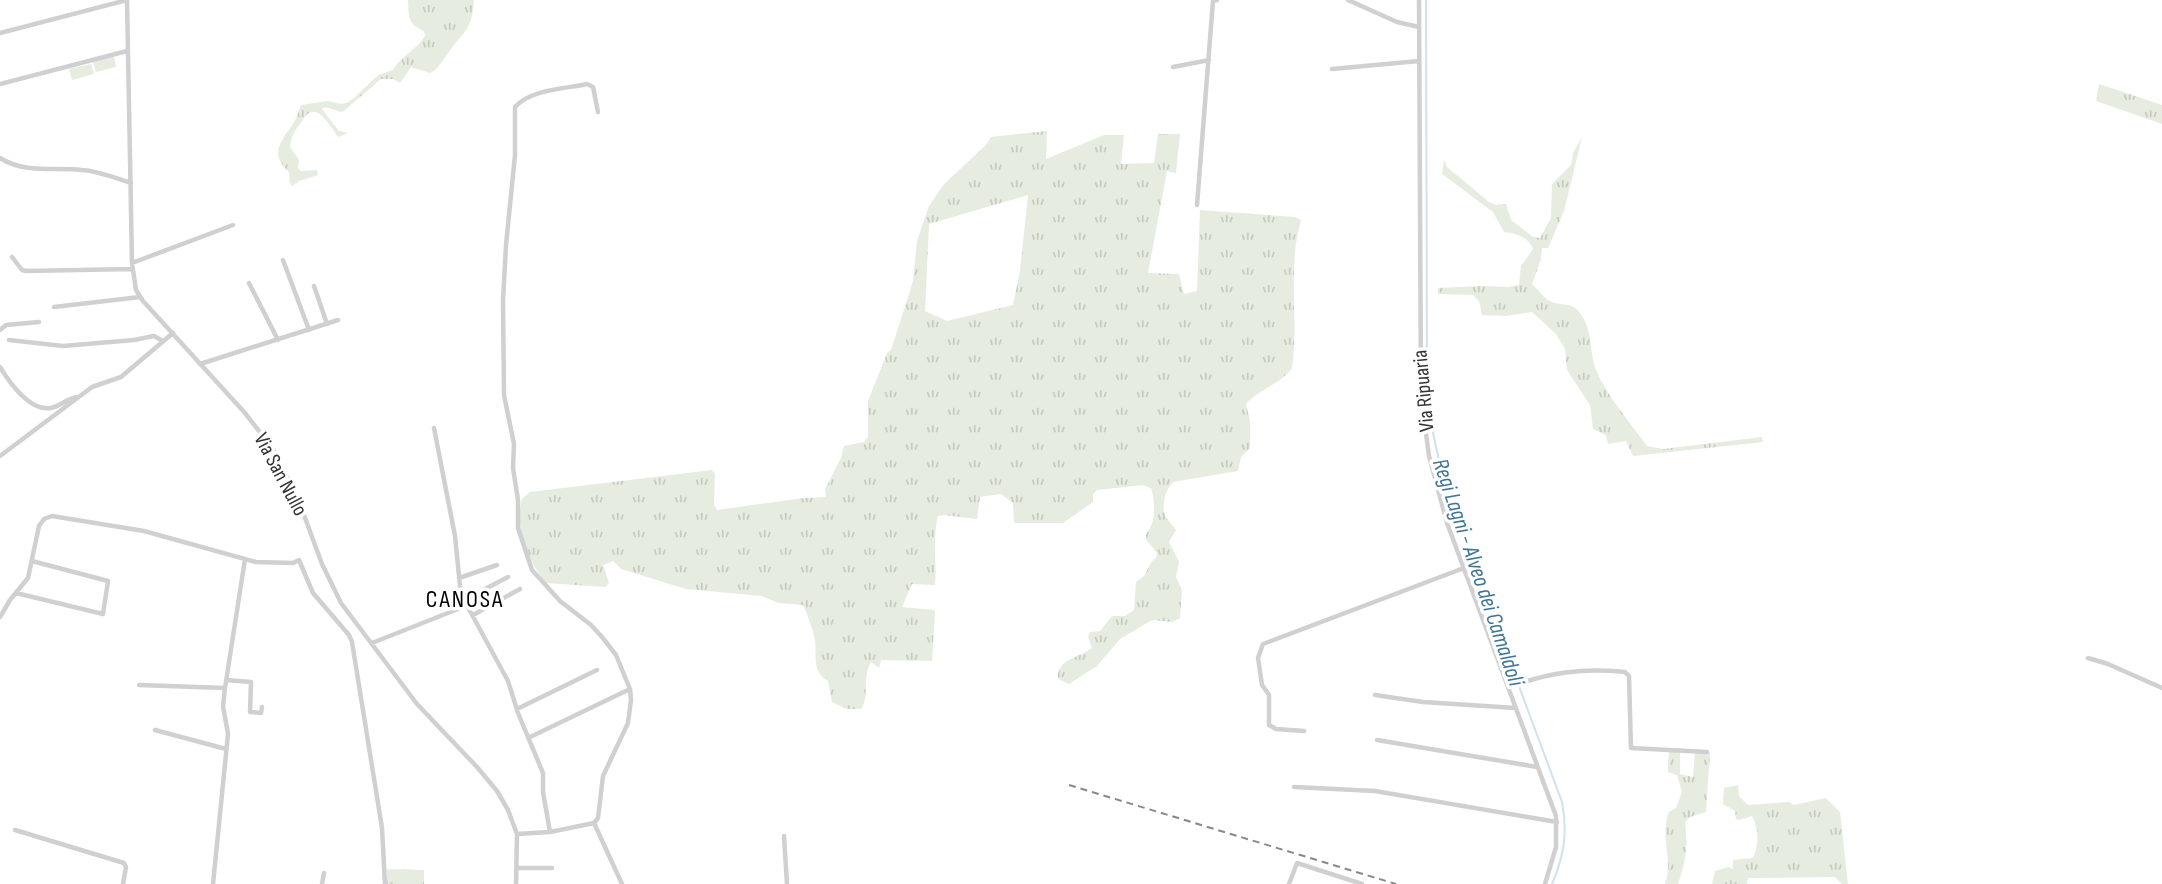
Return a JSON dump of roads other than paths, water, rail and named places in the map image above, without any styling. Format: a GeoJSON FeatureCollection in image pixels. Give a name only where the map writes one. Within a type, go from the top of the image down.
{"type":"FeatureCollection","features":[{"type":"Feature","properties":{"kind":"street"},"geometry":{"type":"LineString","coordinates":[[0,33],[127,0]]}},
{"type":"Feature","properties":{"kind":"street","name":"Via San Nullo"},"geometry":{"type":"LineString","coordinates":[[127,0],[132,266],[133,279],[140,297],[245,413],[272,449],[297,496],[332,588],[417,704],[497,791],[517,834],[516,884]]}},
{"type":"Feature","properties":{"kind":"street"},"geometry":{"type":"LineString","coordinates":[[1197,205],[1213,1],[1217,0]]}},
{"type":"Feature","properties":{"kind":"street"},"geometry":{"type":"LineString","coordinates":[[1348,0],[1397,22],[1419,27]]}},
{"type":"Feature","properties":{"kind":"street","name":"Via Ripuaria"},"geometry":{"type":"LineString","coordinates":[[1419,0],[1421,396],[1438,492],[1552,800],[1557,822],[1556,847],[1545,884]]}},
{"type":"Feature","properties":{"kind":"street"},"geometry":{"type":"LineString","coordinates":[[0,83],[127,51]]}},
{"type":"Feature","properties":{"kind":"street"},"geometry":{"type":"LineString","coordinates":[[1173,67],[1209,60]]}},
{"type":"Feature","properties":{"kind":"street"},"geometry":{"type":"LineString","coordinates":[[1332,69],[1419,61]]}},
{"type":"Feature","properties":{"kind":"street"},"geometry":{"type":"LineString","coordinates":[[517,834],[550,832],[594,823],[598,818],[603,776],[628,723],[630,689],[616,655],[591,625],[560,601],[529,564],[518,528],[518,500],[513,468],[514,444],[504,395],[504,287],[515,155],[515,107],[522,100],[534,95],[587,84],[593,87],[598,113]]}},
{"type":"Feature","properties":{"kind":"street"},"geometry":{"type":"LineString","coordinates":[[0,158],[24,169],[80,169],[99,172],[131,183]]}},
{"type":"Feature","properties":{"kind":"street"},"geometry":{"type":"LineString","coordinates":[[12,257],[20,268],[26,271],[132,266],[233,225]]}},
{"type":"Feature","properties":{"kind":"street"},"geometry":{"type":"LineString","coordinates":[[283,260],[309,330]]}},
{"type":"Feature","properties":{"kind":"street"},"geometry":{"type":"LineString","coordinates":[[249,283],[278,340]]}},
{"type":"Feature","properties":{"kind":"street"},"geometry":{"type":"LineString","coordinates":[[314,286],[327,324]]}},
{"type":"Feature","properties":{"kind":"street"},"geometry":{"type":"LineString","coordinates":[[54,307],[140,297]]}},
{"type":"Feature","properties":{"kind":"street"},"geometry":{"type":"LineString","coordinates":[[200,363],[338,320]]}},
{"type":"Feature","properties":{"kind":"street"},"geometry":{"type":"LineString","coordinates":[[0,330],[6,326],[39,322]]}},
{"type":"Feature","properties":{"kind":"street"},"geometry":{"type":"LineString","coordinates":[[0,456],[92,387],[121,377],[173,333]]}},
{"type":"Feature","properties":{"kind":"street"},"geometry":{"type":"LineString","coordinates":[[9,340],[62,346],[134,340],[150,336],[163,341]]}},
{"type":"Feature","properties":{"kind":"street"},"geometry":{"type":"LineString","coordinates":[[0,367],[14,389],[40,407],[50,408],[79,397]]}},
{"type":"Feature","properties":{"kind":"street"},"geometry":{"type":"LineString","coordinates":[[434,428],[455,536],[464,600],[509,681],[517,709],[543,773],[543,792],[550,832]]}},
{"type":"Feature","properties":{"kind":"street"},"geometry":{"type":"LineString","coordinates":[[0,617],[28,578],[39,526],[44,519],[56,515],[144,531],[245,559],[293,563],[299,560],[313,593],[349,635],[382,828],[385,884]]}},
{"type":"Feature","properties":{"kind":"street"},"geometry":{"type":"LineString","coordinates":[[213,884],[228,734],[223,706],[245,559]]}},
{"type":"Feature","properties":{"kind":"street"},"geometry":{"type":"LineString","coordinates":[[15,593],[103,614],[108,581],[32,561]]}},
{"type":"Feature","properties":{"kind":"street"},"geometry":{"type":"LineString","coordinates":[[459,578],[497,565]]}},
{"type":"Feature","properties":{"kind":"street"},"geometry":{"type":"LineString","coordinates":[[1304,732],[1276,729],[1269,725],[1269,695],[1262,685],[1258,658],[1263,644],[1464,568]]}},
{"type":"Feature","properties":{"kind":"street"},"geometry":{"type":"LineString","coordinates":[[464,600],[508,577]]}},
{"type":"Feature","properties":{"kind":"street"},"geometry":{"type":"LineString","coordinates":[[473,615],[520,589]]}},
{"type":"Feature","properties":{"kind":"street"},"geometry":{"type":"LineString","coordinates":[[372,643],[463,607],[464,600]]}},
{"type":"Feature","properties":{"kind":"street"},"geometry":{"type":"LineString","coordinates":[[2088,658],[2162,688]]}},
{"type":"Feature","properties":{"kind":"street"},"geometry":{"type":"LineString","coordinates":[[1510,687],[1577,669],[1625,672],[1629,676],[1631,748],[1707,752]]}},
{"type":"Feature","properties":{"kind":"street"},"geometry":{"type":"LineString","coordinates":[[517,709],[597,670]]}},
{"type":"Feature","properties":{"kind":"street"},"geometry":{"type":"LineString","coordinates":[[226,681],[251,682],[250,712],[261,713],[262,707]]}},
{"type":"Feature","properties":{"kind":"street"},"geometry":{"type":"LineString","coordinates":[[139,685],[225,688]]}},
{"type":"Feature","properties":{"kind":"street"},"geometry":{"type":"LineString","coordinates":[[528,738],[630,689]]}},
{"type":"Feature","properties":{"kind":"street"},"geometry":{"type":"LineString","coordinates":[[1375,695],[1423,702],[1516,708]]}},
{"type":"Feature","properties":{"kind":"street"},"geometry":{"type":"LineString","coordinates":[[155,730],[226,749]]}},
{"type":"Feature","properties":{"kind":"street"},"geometry":{"type":"LineString","coordinates":[[1377,740],[1538,767]]}},
{"type":"Feature","properties":{"kind":"street"},"geometry":{"type":"LineString","coordinates":[[1294,787],[1375,791],[1557,822]]}},
{"type":"Feature","properties":{"kind":"street"},"geometry":{"type":"LineString","coordinates":[[594,823],[622,884]]}},
{"type":"Feature","properties":{"kind":"street"},"geometry":{"type":"LineString","coordinates":[[15,830],[124,863],[126,867],[123,884]]}},
{"type":"Feature","properties":{"kind":"street"},"geometry":{"type":"LineString","coordinates":[[784,836],[787,884]]}},
{"type":"Feature","properties":{"kind":"street"},"geometry":{"type":"LineString","coordinates":[[1289,884],[1297,863],[1362,884]]}},
{"type":"Feature","properties":{"kind":"street"},"geometry":{"type":"LineString","coordinates":[[518,868],[552,868]]}},
{"type":"Feature","properties":{"kind":"street"},"geometry":{"type":"LineString","coordinates":[[322,884],[324,873]]}},
{"type":"Feature","properties":{"kind":"waterway","name":"Regi Lagni - Alveo dei Camaldoli"},"geometry":{"type":"LineString","coordinates":[[1426,0],[1427,366],[1433,433],[1444,484],[1562,802],[1564,844],[1552,884]]}},
{"type":"Feature","properties":{"kind":"railway"},"geometry":{"type":"LineString","coordinates":[[1069,785],[1396,884]]}},
{"type":"Feature","properties":{"kind":"district","name":"CANOSA"},"geometry":{"type":"Point","coordinates":[465,599]}}]}
